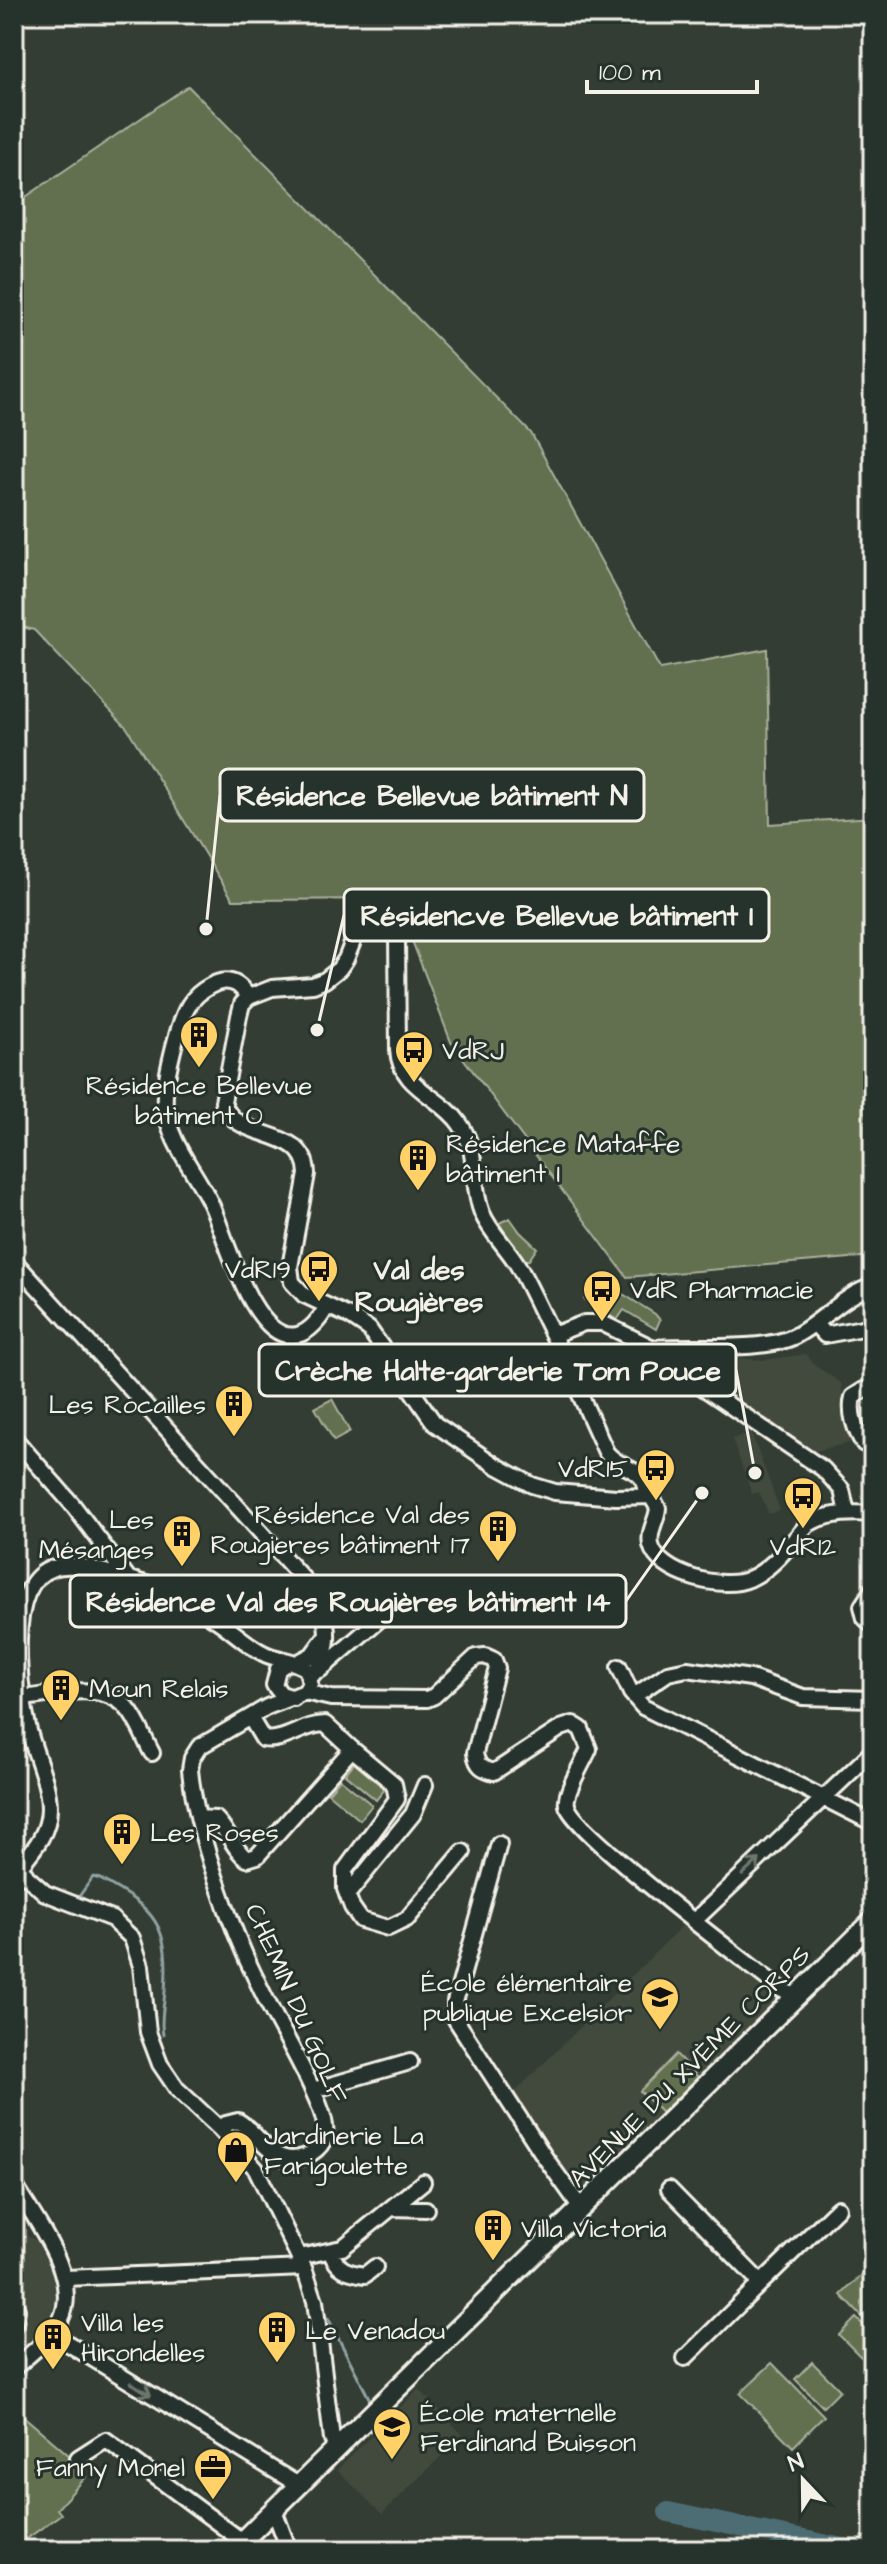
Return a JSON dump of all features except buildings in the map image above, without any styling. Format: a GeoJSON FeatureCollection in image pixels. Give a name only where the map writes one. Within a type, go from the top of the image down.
{"type":"FeatureCollection","features":[{"type":"Feature","properties":{"kind":"main road","name":"AVENUE DU XVÈME CORPS"},"geometry":{"type":"LineString","coordinates":[[238,2545],[873,1921]]}},
{"type":"Feature","properties":{"kind":"street"},"geometry":{"type":"LineString","coordinates":[[647,1495],[642,1476],[617,1463],[606,1452],[553,1335],[516,1263],[483,1216],[478,1200],[473,1153],[463,1129],[455,1117],[414,1084],[402,1068],[398,1056],[397,934],[392,923],[383,917],[361,921],[346,959],[335,973],[321,983],[272,988],[249,997],[242,1004],[224,1105],[244,1125],[287,1142],[304,1156],[307,1174],[290,1272],[292,1282],[300,1292],[369,1329],[431,1420],[495,1465],[532,1485],[555,1492],[616,1497],[647,1495],[655,1500],[658,1508],[650,1536],[655,1554],[683,1574],[724,1584],[739,1583],[754,1577],[782,1555],[811,1522],[847,1513],[873,1514]]}},
{"type":"Feature","properties":{"kind":"street"},"geometry":{"type":"LineString","coordinates":[[249,997],[238,984],[223,982],[208,987],[189,1005],[167,1077],[164,1100],[169,1126],[183,1160],[210,1201],[246,1292],[269,1325],[282,1334],[298,1335],[310,1328],[327,1306]]}},
{"type":"Feature","properties":{"kind":"street"},"geometry":{"type":"LineString","coordinates":[[14,1261],[315,1592],[325,1614],[328,1641],[325,1655],[305,1686]]}},
{"type":"Feature","properties":{"kind":"street"},"geometry":{"type":"LineString","coordinates":[[653,1348],[772,1344],[793,1337],[848,1298],[873,1286]]}},
{"type":"Feature","properties":{"kind":"street"},"geometry":{"type":"LineString","coordinates":[[553,1335],[584,1323],[602,1323],[653,1348],[698,1384],[823,1469],[842,1490],[847,1513]]}},
{"type":"Feature","properties":{"kind":"street"},"geometry":{"type":"LineString","coordinates":[[815,1324],[825,1335],[873,1326]]}},
{"type":"Feature","properties":{"kind":"street"},"geometry":{"type":"LineString","coordinates":[[873,1389],[864,1390],[853,1397],[850,1407],[859,1437],[864,1444],[873,1446]]}},
{"type":"Feature","properties":{"kind":"street"},"geometry":{"type":"LineString","coordinates":[[14,1438],[72,1504],[128,1578]]}},
{"type":"Feature","properties":{"kind":"street"},"geometry":{"type":"LineString","coordinates":[[87,1569],[101,1559],[102,1546]]}},
{"type":"Feature","properties":{"kind":"street"},"geometry":{"type":"LineString","coordinates":[[305,1686],[307,1670],[293,1662],[260,1652],[216,1620],[171,1594],[128,1578],[78,1567],[53,1568],[35,1580],[19,1597],[23,1698],[49,1805],[40,1843],[17,1861],[35,1886],[45,1893],[112,1919],[126,1930],[139,1954],[145,2018],[160,2064],[177,2089],[220,2129],[256,2169],[302,2262],[315,2301],[332,2439],[337,2448]]}},
{"type":"Feature","properties":{"kind":"street"},"geometry":{"type":"LineString","coordinates":[[873,1589],[864,1601],[862,1610],[873,1626]]}},
{"type":"Feature","properties":{"kind":"street"},"geometry":{"type":"LineString","coordinates":[[260,1652],[274,1683],[285,1697],[305,1686],[408,1595]]}},
{"type":"Feature","properties":{"kind":"street"},"geometry":{"type":"LineString","coordinates":[[267,1707],[278,1669],[317,1650],[327,1632]]}},
{"type":"Feature","properties":{"kind":"street"},"geometry":{"type":"LineString","coordinates":[[305,1686],[331,1698],[427,1699],[476,1657],[485,1656],[494,1660],[497,1668],[475,1753],[476,1763],[484,1770],[494,1772],[561,1728],[573,1724],[581,1729],[589,1749],[566,1799],[569,1813],[601,1845],[694,1921],[782,1990],[797,1997]]}},
{"type":"Feature","properties":{"kind":"street"},"geometry":{"type":"LineString","coordinates":[[619,1667],[643,1707],[873,1823]]}},
{"type":"Feature","properties":{"kind":"street"},"geometry":{"type":"LineString","coordinates":[[634,1696],[668,1673],[687,1669],[751,1678],[803,1697],[873,1699]]}},
{"type":"Feature","properties":{"kind":"street","name":"CHEMIN DU GOLF"},"geometry":{"type":"LineString","coordinates":[[220,2129],[238,2121],[279,2157],[296,2159],[316,2151],[326,2136],[324,2118],[313,2090],[249,1963],[206,1844],[190,1770],[194,1753],[199,1747],[305,1686]]}},
{"type":"Feature","properties":{"kind":"street"},"geometry":{"type":"LineString","coordinates":[[23,1698],[84,1691],[108,1694],[127,1708],[152,1753]]}},
{"type":"Feature","properties":{"kind":"street"},"geometry":{"type":"LineString","coordinates":[[251,1719],[263,1739],[273,1741],[312,1724],[325,1724],[394,1784],[397,1799],[345,1870],[347,1895],[361,1920],[388,1928],[407,1919],[463,1852]]}},
{"type":"Feature","properties":{"kind":"street"},"geometry":{"type":"LineString","coordinates":[[199,1818],[216,1819],[239,1854],[247,1859],[257,1856],[352,1749]]}},
{"type":"Feature","properties":{"kind":"street"},"geometry":{"type":"LineString","coordinates":[[694,1921],[873,1751]]}},
{"type":"Feature","properties":{"kind":"street"},"geometry":{"type":"LineString","coordinates":[[347,1895],[413,1814],[425,1785]]}},
{"type":"Feature","properties":{"kind":"street"},"geometry":{"type":"LineString","coordinates":[[499,1844],[455,2002],[456,2020],[535,2144],[581,2208]]}},
{"type":"Feature","properties":{"kind":"street"},"geometry":{"type":"LineString","coordinates":[[313,2090],[410,2062]]}},
{"type":"Feature","properties":{"kind":"street"},"geometry":{"type":"LineString","coordinates":[[65,2278],[302,2262],[342,2248],[423,2182]]}},
{"type":"Feature","properties":{"kind":"street"},"geometry":{"type":"LineString","coordinates":[[14,2184],[65,2278],[62,2316],[51,2333],[14,2368]]}},
{"type":"Feature","properties":{"kind":"street"},"geometry":{"type":"LineString","coordinates":[[669,2189],[761,2283]]}},
{"type":"Feature","properties":{"kind":"street"},"geometry":{"type":"LineString","coordinates":[[393,2208],[426,2209]]}},
{"type":"Feature","properties":{"kind":"street"},"geometry":{"type":"LineString","coordinates":[[685,2358],[838,2208]]}},
{"type":"Feature","properties":{"kind":"street"},"geometry":{"type":"LineString","coordinates":[[330,2251],[335,2263],[344,2272],[365,2275],[375,2267]]}},
{"type":"Feature","properties":{"kind":"street"},"geometry":{"type":"LineString","coordinates":[[14,2302],[17,2310],[14,2325]]}},
{"type":"Feature","properties":{"kind":"street"},"geometry":{"type":"LineString","coordinates":[[51,2333],[300,2486]]}},
{"type":"Feature","properties":{"kind":"street"},"geometry":{"type":"LineString","coordinates":[[78,2458],[106,2440],[238,2545]]}},
{"type":"Feature","properties":{"kind":"street"},"geometry":{"type":"LineString","coordinates":[[274,2510],[289,2550]]}},
{"type":"Feature","properties":{"kind":"shaded area"},"geometry":{"type":"Polygon","coordinates":[[[682,1354],[764,1360],[806,1354],[816,1366],[841,1383],[852,1442],[812,1452],[675,1358],[682,1354]]]}},
{"type":"Feature","properties":{"kind":"shaded area"},"geometry":{"type":"Polygon","coordinates":[[[751,1432],[780,1510],[769,1514],[759,1492],[752,1494],[732,1439],[751,1432]]]}},
{"type":"Feature","properties":{"kind":"shaded area","name":"École élémentaire publique Excelsior"},"geometry":{"type":"Polygon","coordinates":[[[685,1923],[779,1997],[577,2196],[539,2145],[544,2140],[513,2102],[515,2092],[685,1923]]]}},
{"type":"Feature","properties":{"kind":"shaded area"},"geometry":{"type":"Polygon","coordinates":[[[14,2214],[25,2234],[37,2241],[55,2277],[59,2296],[48,2322],[14,2356],[14,2214]]]}},
{"type":"Feature","properties":{"kind":"shaded area","name":"École maternelle Ferdinand Buisson"},"geometry":{"type":"Polygon","coordinates":[[[419,2389],[463,2435],[382,2514],[337,2470],[419,2389]]]}},
{"type":"Feature","properties":{"kind":"green space"},"geometry":{"type":"Polygon","coordinates":[[[188,86],[531,433],[660,669],[767,649],[770,824],[873,817],[873,1256],[627,1277],[451,1042],[396,899],[233,900],[127,728],[34,630],[14,625],[14,205],[188,86]]]}},
{"type":"Feature","properties":{"kind":"green space"},"geometry":{"type":"Polygon","coordinates":[[[510,1218],[537,1248],[529,1260],[523,1260],[499,1223],[510,1218]]]}},
{"type":"Feature","properties":{"kind":"green space"},"geometry":{"type":"Polygon","coordinates":[[[597,1278],[655,1314],[660,1320],[656,1329],[624,1310],[617,1320],[584,1299],[597,1278]]]}},
{"type":"Feature","properties":{"kind":"green space"},"geometry":{"type":"Polygon","coordinates":[[[332,1399],[350,1432],[334,1441],[315,1408],[332,1399]]]}},
{"type":"Feature","properties":{"kind":"green space"},"geometry":{"type":"Polygon","coordinates":[[[354,1763],[385,1789],[376,1800],[345,1774],[354,1763]]]}},
{"type":"Feature","properties":{"kind":"green space"},"geometry":{"type":"Polygon","coordinates":[[[340,1779],[372,1805],[360,1820],[328,1793],[340,1779]]]}},
{"type":"Feature","properties":{"kind":"green space"},"geometry":{"type":"Polygon","coordinates":[[[676,2054],[698,2077],[662,2113],[640,2091],[676,2054]]]}},
{"type":"Feature","properties":{"kind":"green space"},"geometry":{"type":"Polygon","coordinates":[[[873,2266],[873,2328],[841,2295],[873,2266]]]}},
{"type":"Feature","properties":{"kind":"green space"},"geometry":{"type":"Polygon","coordinates":[[[856,2318],[873,2334],[873,2357],[867,2363],[839,2335],[856,2318]]]}},
{"type":"Feature","properties":{"kind":"green space"},"geometry":{"type":"Polygon","coordinates":[[[812,2362],[840,2390],[823,2407],[795,2379],[812,2362]]]}},
{"type":"Feature","properties":{"kind":"green space"},"geometry":{"type":"Polygon","coordinates":[[[772,2363],[824,2416],[793,2447],[740,2393],[772,2363]]]}},
{"type":"Feature","properties":{"kind":"green space"},"geometry":{"type":"Polygon","coordinates":[[[14,2408],[85,2469],[79,2473],[86,2477],[57,2509],[61,2514],[14,2548],[14,2408]]]}},
{"type":"Feature","properties":{"kind":"waterway"},"geometry":{"type":"LineString","coordinates":[[78,1898],[93,1877],[100,1879],[134,1900],[155,1922],[165,1950],[163,2035]]}},
{"type":"Feature","properties":{"kind":"waterway"},"geometry":{"type":"LineString","coordinates":[[328,2318],[370,2400]]}},
{"type":"Feature","properties":{"kind":"waterway"},"geometry":{"type":"LineString","coordinates":[[668,2512],[852,2550]]}},
{"type":"Feature","properties":{"kind":"place","name":"Résidence Bellevue bâtiment N"},"geometry":{"type":"Point","coordinates":[206,929]}},
{"type":"Feature","properties":{"kind":"place","name":"Résidencve Bellevue bâtiment I"},"geometry":{"type":"Point","coordinates":[317,1030]}},
{"type":"Feature","properties":{"kind":"place","name":"Résidence Bellevue bâtiment O"},"geometry":{"type":"Point","coordinates":[199,1069]}},
{"type":"Feature","properties":{"kind":"place","name":"VdRJ"},"geometry":{"type":"Point","coordinates":[414,1084]}},
{"type":"Feature","properties":{"kind":"place","name":"Résidence Mataffe bâtiment I"},"geometry":{"type":"Point","coordinates":[418,1192]}},
{"type":"Feature","properties":{"kind":"place","name":"VdR19"},"geometry":{"type":"Point","coordinates":[319,1303]}},
{"type":"Feature","properties":{"kind":"place","name":"VdR Pharmacie"},"geometry":{"type":"Point","coordinates":[602,1323]}},
{"type":"Feature","properties":{"kind":"place","name":"Les Rocailles"},"geometry":{"type":"Point","coordinates":[234,1438]}},
{"type":"Feature","properties":{"kind":"place","name":"Crèche Halte-garderie Tom Pouce"},"geometry":{"type":"Point","coordinates":[755,1473]}},
{"type":"Feature","properties":{"kind":"place","name":"Résidence Val des Rougières bâtiment 14"},"geometry":{"type":"Point","coordinates":[702,1493]}},
{"type":"Feature","properties":{"kind":"place","name":"VdR15"},"geometry":{"type":"Point","coordinates":[656,1502]}},
{"type":"Feature","properties":{"kind":"place","name":"VdR12"},"geometry":{"type":"Point","coordinates":[803,1530]}},
{"type":"Feature","properties":{"kind":"place","name":"Résidence Val des Rougieres bâtiment 17"},"geometry":{"type":"Point","coordinates":[498,1563]}},
{"type":"Feature","properties":{"kind":"place","name":"Les Mésanges"},"geometry":{"type":"Point","coordinates":[182,1568]}},
{"type":"Feature","properties":{"kind":"place","name":"Moun Relais"},"geometry":{"type":"Point","coordinates":[61,1722]}},
{"type":"Feature","properties":{"kind":"place","name":"Les Roses"},"geometry":{"type":"Point","coordinates":[122,1866]}},
{"type":"Feature","properties":{"kind":"place","name":"École élémentaire publique Excelsior"},"geometry":{"type":"Point","coordinates":[660,2031]}},
{"type":"Feature","properties":{"kind":"place","name":"Jardinerie La Farigoulette"},"geometry":{"type":"Point","coordinates":[236,2184]}},
{"type":"Feature","properties":{"kind":"place","name":"Villa Victoria"},"geometry":{"type":"Point","coordinates":[493,2262]}},
{"type":"Feature","properties":{"kind":"place","name":"Le Venadou"},"geometry":{"type":"Point","coordinates":[277,2364]}},
{"type":"Feature","properties":{"kind":"place","name":"Villa les Hirondelles"},"geometry":{"type":"Point","coordinates":[53,2371]}},
{"type":"Feature","properties":{"kind":"place","name":"École maternelle Ferdinand Buisson"},"geometry":{"type":"Point","coordinates":[392,2461]}},
{"type":"Feature","properties":{"kind":"place","name":"Fanny Monel"},"geometry":{"type":"Point","coordinates":[213,2501]}},
{"type":"Feature","properties":{"kind":"district","name":"Val des Rougières"},"geometry":{"type":"Point","coordinates":[419,1285]}}]}
